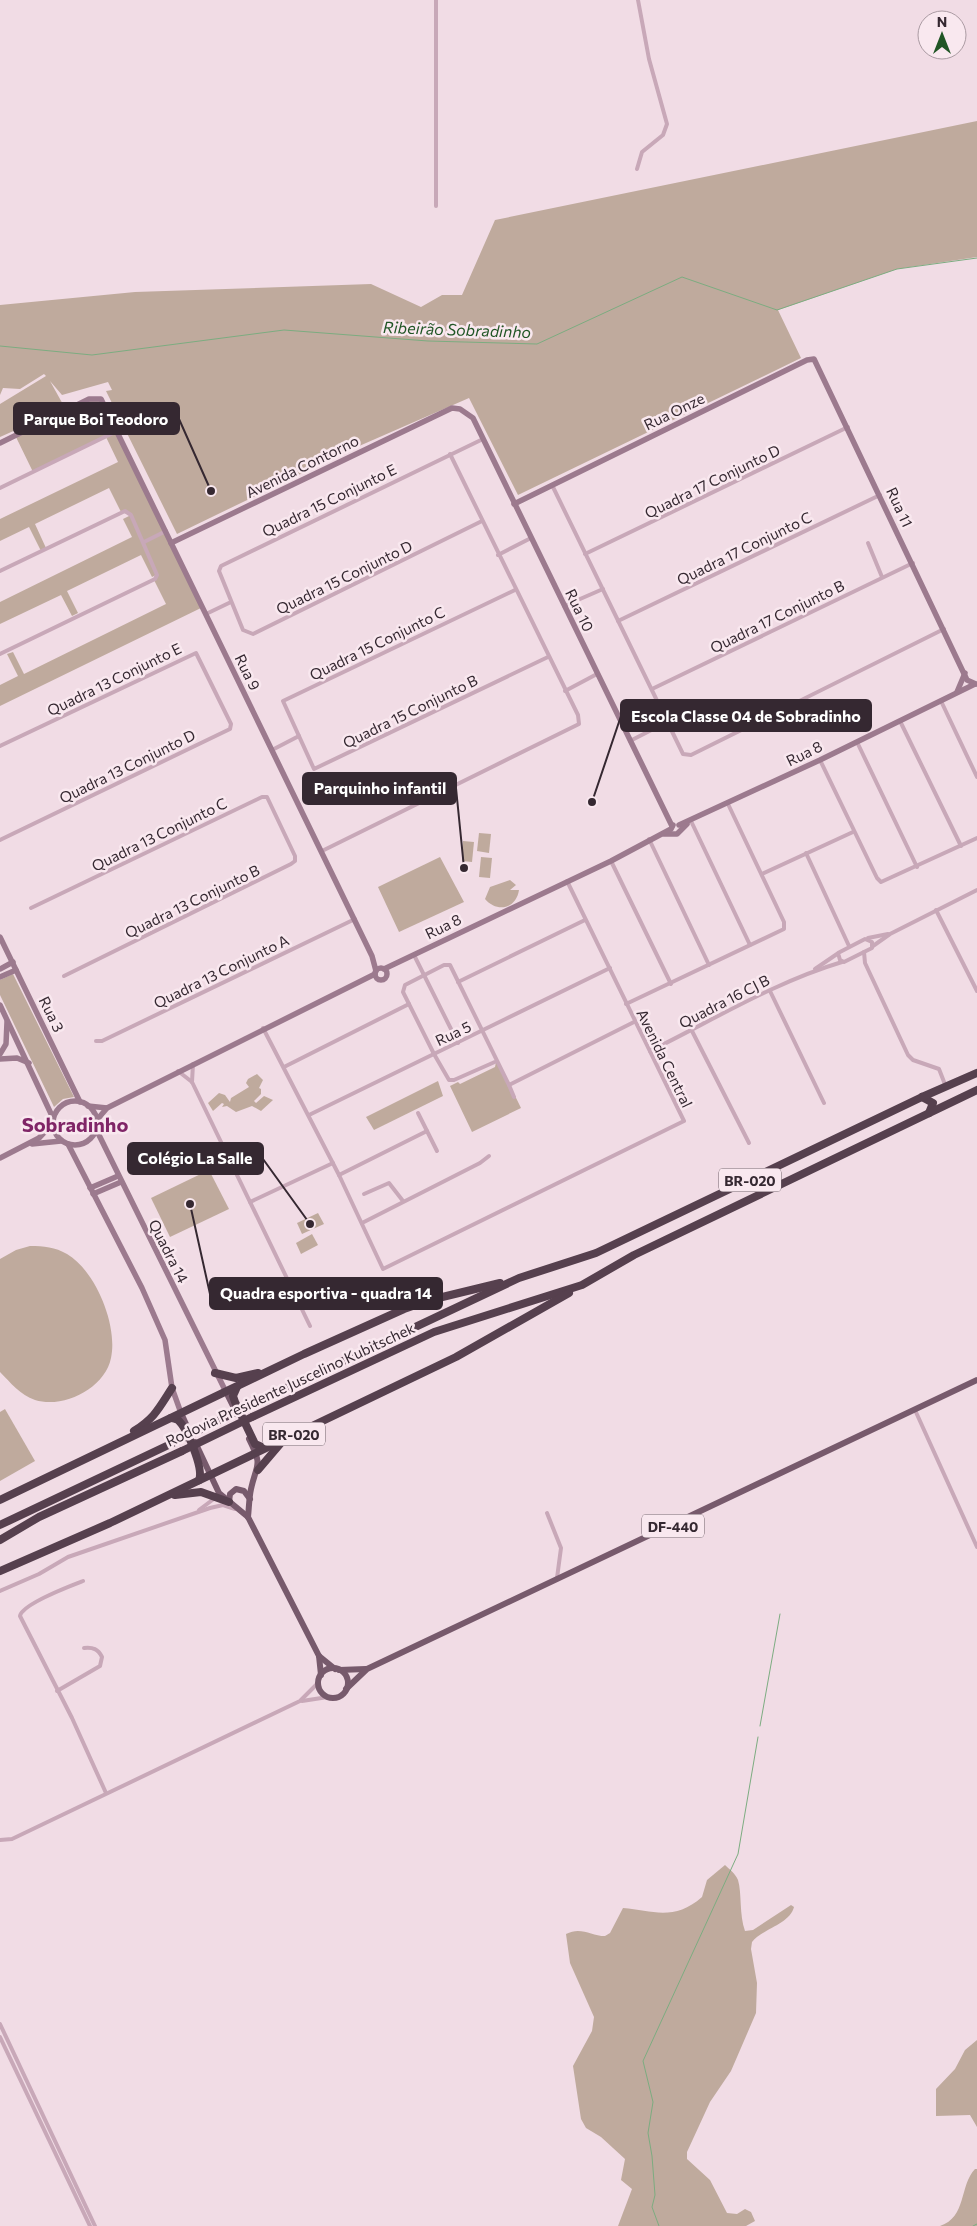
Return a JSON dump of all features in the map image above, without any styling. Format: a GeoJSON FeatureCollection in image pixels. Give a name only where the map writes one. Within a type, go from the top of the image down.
{"type":"FeatureCollection","features":[{"type":"Feature","properties":{"kind":"highway","name":"Rodovia Presidente Juscelino Kubitschek"},"geometry":{"type":"LineString","coordinates":[[0,1525],[519,1278],[596,1253],[922,1096],[977,1073]]}},
{"type":"Feature","properties":{"kind":"highway"},"geometry":{"type":"LineString","coordinates":[[957,1100],[947,1098],[945,1095],[947,1090],[959,1081]]}},
{"type":"Feature","properties":{"kind":"highway","name":"Rodovia Presidente Juscelino Kubitschek"},"geometry":{"type":"LineString","coordinates":[[0,1540],[39,1516],[182,1451],[439,1329],[582,1286],[634,1255],[977,1090]]}},
{"type":"Feature","properties":{"kind":"highway"},"geometry":{"type":"LineString","coordinates":[[922,1096],[933,1103],[929,1113]]}},
{"type":"Feature","properties":{"kind":"highway","name":"BR-020"},"geometry":{"type":"LineString","coordinates":[[0,1500],[304,1354],[404,1309],[430,1300],[519,1278]]}},
{"type":"Feature","properties":{"kind":"highway","name":"BR-020"},"geometry":{"type":"LineString","coordinates":[[0,1571],[110,1523],[456,1357],[582,1286]]}},
{"type":"Feature","properties":{"kind":"highway"},"geometry":{"type":"LineString","coordinates":[[215,1373],[236,1378],[252,1375],[304,1354]]}},
{"type":"Feature","properties":{"kind":"highway"},"geometry":{"type":"LineString","coordinates":[[236,1387],[234,1399],[255,1444],[264,1448]]}},
{"type":"Feature","properties":{"kind":"highway"},"geometry":{"type":"LineString","coordinates":[[104,1449],[150,1421],[160,1410],[172,1388]]}},
{"type":"Feature","properties":{"kind":"highway"},"geometry":{"type":"LineString","coordinates":[[171,1418],[180,1423],[196,1456],[201,1469],[199,1480]]}},
{"type":"Feature","properties":{"kind":"highway"},"geometry":{"type":"LineString","coordinates":[[258,1470],[267,1457],[289,1436]]}},
{"type":"Feature","properties":{"kind":"highway"},"geometry":{"type":"LineString","coordinates":[[247,1456],[252,1444]]}},
{"type":"Feature","properties":{"kind":"highway"},"geometry":{"type":"LineString","coordinates":[[159,1499],[192,1492],[218,1495],[228,1502]]}},
{"type":"Feature","properties":{"kind":"main road","name":"DF-440"},"geometry":{"type":"LineString","coordinates":[[328,1698],[339,1697],[367,1669],[557,1581],[977,1380]]}},
{"type":"Feature","properties":{"kind":"main road"},"geometry":{"type":"LineString","coordinates":[[226,1392],[256,1452],[258,1470],[250,1499],[248,1517]]}},
{"type":"Feature","properties":{"kind":"main road"},"geometry":{"type":"LineString","coordinates":[[181,1413],[218,1495]]}},
{"type":"Feature","properties":{"kind":"main road"},"geometry":{"type":"LineString","coordinates":[[250,1499],[244,1491],[236,1489],[230,1494],[228,1502],[248,1517],[319,1656],[320,1675],[318,1683],[320,1691],[328,1698]]}},
{"type":"Feature","properties":{"kind":"main road"},"geometry":{"type":"LineString","coordinates":[[319,1656],[347,1678],[346,1689]]}},
{"type":"Feature","properties":{"kind":"main road","name":"DF-440"},"geometry":{"type":"LineString","coordinates":[[320,1675],[327,1670],[367,1669]]}},
{"type":"Feature","properties":{"kind":"street"},"geometry":{"type":"LineString","coordinates":[[436,0],[436,206]]}},
{"type":"Feature","properties":{"kind":"street"},"geometry":{"type":"LineString","coordinates":[[637,169],[640,156],[663,135],[667,124],[649,59],[638,0]]}},
{"type":"Feature","properties":{"kind":"street","name":"Rua 11"},"geometry":{"type":"LineString","coordinates":[[807,360],[814,359],[819,365],[968,682],[976,684]]}},
{"type":"Feature","properties":{"kind":"street","name":"Rua Onze"},"geometry":{"type":"LineString","coordinates":[[514,504],[807,360]]}},
{"type":"Feature","properties":{"kind":"street","name":"Rua 9"},"geometry":{"type":"LineString","coordinates":[[0,442],[89,398],[101,399],[372,956]]}},
{"type":"Feature","properties":{"kind":"street","name":"Rua 10"},"geometry":{"type":"LineString","coordinates":[[444,412],[452,408],[460,409],[473,418],[665,813],[676,828]]}},
{"type":"Feature","properties":{"kind":"street","name":"Avenida Contorno"},"geometry":{"type":"LineString","coordinates":[[171,543],[444,412]]}},
{"type":"Feature","properties":{"kind":"street","name":"Quadra 17 Conjunto D"},"geometry":{"type":"LineString","coordinates":[[585,554],[848,427]]}},
{"type":"Feature","properties":{"kind":"street"},"geometry":{"type":"LineString","coordinates":[[0,488],[117,431]]}},
{"type":"Feature","properties":{"kind":"street","name":"Quadra 15 Conjunto E"},"geometry":{"type":"LineString","coordinates":[[231,602],[219,571],[221,566],[483,439]]}},
{"type":"Feature","properties":{"kind":"street"},"geometry":{"type":"LineString","coordinates":[[322,852],[578,726],[578,715],[515,590],[450,454]]}},
{"type":"Feature","properties":{"kind":"street"},"geometry":{"type":"LineString","coordinates":[[552,484],[682,753],[691,755],[944,629]]}},
{"type":"Feature","properties":{"kind":"street","name":"Quadra 17 Conjunto C"},"geometry":{"type":"LineString","coordinates":[[618,621],[880,495]]}},
{"type":"Feature","properties":{"kind":"street"},"geometry":{"type":"LineString","coordinates":[[0,571],[122,511],[129,512],[144,542],[157,575],[155,579],[0,654]]}},
{"type":"Feature","properties":{"kind":"street","name":"Quadra 15 Conjunto D"},"geometry":{"type":"LineString","coordinates":[[231,602],[243,630],[253,634],[482,521]]}},
{"type":"Feature","properties":{"kind":"street"},"geometry":{"type":"LineString","coordinates":[[144,542],[166,531]]}},
{"type":"Feature","properties":{"kind":"street"},"geometry":{"type":"LineString","coordinates":[[498,555],[531,538]]}},
{"type":"Feature","properties":{"kind":"street"},"geometry":{"type":"LineString","coordinates":[[868,543],[882,578]]}},
{"type":"Feature","properties":{"kind":"street","name":"Quadra 17 Conjunto B"},"geometry":{"type":"LineString","coordinates":[[652,689],[913,563]]}},
{"type":"Feature","properties":{"kind":"street"},"geometry":{"type":"LineString","coordinates":[[564,606],[603,588]]}},
{"type":"Feature","properties":{"kind":"street","name":"Quadra 15 Conjunto C"},"geometry":{"type":"LineString","coordinates":[[299,736],[283,701],[515,590]]}},
{"type":"Feature","properties":{"kind":"street"},"geometry":{"type":"LineString","coordinates":[[206,614],[231,602]]}},
{"type":"Feature","properties":{"kind":"street","name":"Quadra 13 Conjunto E"},"geometry":{"type":"LineString","coordinates":[[0,746],[194,654],[198,656],[218,694]]}},
{"type":"Feature","properties":{"kind":"street","name":"Quadra 15 Conjunto B"},"geometry":{"type":"LineString","coordinates":[[299,736],[314,769],[548,657]]}},
{"type":"Feature","properties":{"kind":"street"},"geometry":{"type":"LineString","coordinates":[[957,692],[965,673]]}},
{"type":"Feature","properties":{"kind":"street"},"geometry":{"type":"LineString","coordinates":[[565,691],[597,674]]}},
{"type":"Feature","properties":{"kind":"street"},"geometry":{"type":"LineString","coordinates":[[957,692],[976,684]]}},
{"type":"Feature","properties":{"kind":"street","name":"Rua 8"},"geometry":{"type":"LineString","coordinates":[[385,970],[414,954],[611,861],[659,834],[728,804],[957,692]]}},
{"type":"Feature","properties":{"kind":"street","name":"Quadra 13 Conjunto D"},"geometry":{"type":"LineString","coordinates":[[0,840],[230,729],[231,722],[218,694]]}},
{"type":"Feature","properties":{"kind":"street"},"geometry":{"type":"LineString","coordinates":[[941,701],[977,777]]}},
{"type":"Feature","properties":{"kind":"street"},"geometry":{"type":"LineString","coordinates":[[900,721],[961,846]]}},
{"type":"Feature","properties":{"kind":"street"},"geometry":{"type":"LineString","coordinates":[[630,741],[667,722]]}},
{"type":"Feature","properties":{"kind":"street"},"geometry":{"type":"LineString","coordinates":[[272,750],[299,736]]}},
{"type":"Feature","properties":{"kind":"street"},"geometry":{"type":"LineString","coordinates":[[857,742],[917,867]]}},
{"type":"Feature","properties":{"kind":"street"},"geometry":{"type":"LineString","coordinates":[[820,760],[853,832],[877,878],[884,882],[977,838]]}},
{"type":"Feature","properties":{"kind":"street","name":"Quadra 13 Conjunto C"},"geometry":{"type":"LineString","coordinates":[[31,908],[262,796],[267,798],[283,827]]}},
{"type":"Feature","properties":{"kind":"street"},"geometry":{"type":"LineString","coordinates":[[626,1004],[784,929],[784,922],[728,804]]}},
{"type":"Feature","properties":{"kind":"street"},"geometry":{"type":"LineString","coordinates":[[690,822],[750,945]]}},
{"type":"Feature","properties":{"kind":"street","name":"Quadra 13 Conjunto B"},"geometry":{"type":"LineString","coordinates":[[64,976],[291,864],[295,861],[296,856],[283,827]]}},
{"type":"Feature","properties":{"kind":"street"},"geometry":{"type":"LineString","coordinates":[[762,874],[853,832]]}},
{"type":"Feature","properties":{"kind":"street"},"geometry":{"type":"LineString","coordinates":[[649,839],[709,965]]}},
{"type":"Feature","properties":{"kind":"street"},"geometry":{"type":"LineString","coordinates":[[806,853],[849,946]]}},
{"type":"Feature","properties":{"kind":"street"},"geometry":{"type":"LineString","coordinates":[[611,861],[671,984]]}},
{"type":"Feature","properties":{"kind":"street","name":"Avenida Central"},"geometry":{"type":"LineString","coordinates":[[362,1223],[383,1269],[684,1122],[567,881]]}},
{"type":"Feature","properties":{"kind":"street"},"geometry":{"type":"LineString","coordinates":[[890,934],[977,890]]}},
{"type":"Feature","properties":{"kind":"street"},"geometry":{"type":"LineString","coordinates":[[936,910],[977,991]]}},
{"type":"Feature","properties":{"kind":"street","name":"Quadra 13 Conjunto A"},"geometry":{"type":"LineString","coordinates":[[96,1041],[102,1041],[354,919]]}},
{"type":"Feature","properties":{"kind":"street"},"geometry":{"type":"LineString","coordinates":[[458,982],[585,920]]}},
{"type":"Feature","properties":{"kind":"street","name":"Quadra 16 CJ B"},"geometry":{"type":"LineString","coordinates":[[809,973],[849,946],[868,938],[890,934]]}},
{"type":"Feature","properties":{"kind":"street","name":"Quadra 16 CJ B"},"geometry":{"type":"LineString","coordinates":[[650,1051],[770,991],[809,973],[864,952],[890,934]]}},
{"type":"Feature","properties":{"kind":"street","name":"Rua 3"},"geometry":{"type":"LineString","coordinates":[[0,937],[80,1102]]}},
{"type":"Feature","properties":{"kind":"street"},"geometry":{"type":"LineString","coordinates":[[868,938],[873,946]]}},
{"type":"Feature","properties":{"kind":"street"},"geometry":{"type":"LineString","coordinates":[[864,952],[865,962],[908,1055],[919,1062],[938,1069],[946,1086]]}},
{"type":"Feature","properties":{"kind":"street"},"geometry":{"type":"LineString","coordinates":[[414,954],[458,1042]]}},
{"type":"Feature","properties":{"kind":"street"},"geometry":{"type":"LineString","coordinates":[[837,954],[842,962]]}},
{"type":"Feature","properties":{"kind":"street"},"geometry":{"type":"LineString","coordinates":[[372,956],[385,970],[385,980],[376,974],[372,956]]}},
{"type":"Feature","properties":{"kind":"street"},"geometry":{"type":"LineString","coordinates":[[855,956],[865,962]]}},
{"type":"Feature","properties":{"kind":"street"},"geometry":{"type":"LineString","coordinates":[[0,969],[13,962]]}},
{"type":"Feature","properties":{"kind":"street"},"geometry":{"type":"LineString","coordinates":[[496,1061],[451,1080],[448,1078],[403,992],[404,986],[424,975],[449,965],[514,1097]]}},
{"type":"Feature","properties":{"kind":"street","name":"Rua 5"},"geometry":{"type":"LineString","coordinates":[[309,1116],[610,968]]}},
{"type":"Feature","properties":{"kind":"street"},"geometry":{"type":"LineString","coordinates":[[0,977],[16,970]]}},
{"type":"Feature","properties":{"kind":"street"},"geometry":{"type":"LineString","coordinates":[[96,1121],[107,1108],[263,1028],[385,970]]}},
{"type":"Feature","properties":{"kind":"street"},"geometry":{"type":"LineString","coordinates":[[770,991],[824,1103]]}},
{"type":"Feature","properties":{"kind":"street"},"geometry":{"type":"LineString","coordinates":[[284,1067],[409,1004]]}},
{"type":"Feature","properties":{"kind":"street"},"geometry":{"type":"LineString","coordinates":[[0,1005],[29,1063],[53,1121],[54,1130],[61,1141]]}},
{"type":"Feature","properties":{"kind":"street"},"geometry":{"type":"LineString","coordinates":[[0,1054],[6,1044],[7,1020]]}},
{"type":"Feature","properties":{"kind":"street"},"geometry":{"type":"LineString","coordinates":[[509,1085],[634,1022]]}},
{"type":"Feature","properties":{"kind":"street"},"geometry":{"type":"LineString","coordinates":[[263,1028],[362,1223],[480,1163],[489,1156]]}},
{"type":"Feature","properties":{"kind":"street"},"geometry":{"type":"LineString","coordinates":[[692,1030],[749,1144]]}},
{"type":"Feature","properties":{"kind":"street"},"geometry":{"type":"LineString","coordinates":[[0,1059],[17,1058],[29,1063]]}},
{"type":"Feature","properties":{"kind":"street"},"geometry":{"type":"LineString","coordinates":[[191,1080],[193,1064]]}},
{"type":"Feature","properties":{"kind":"street"},"geometry":{"type":"LineString","coordinates":[[178,1071],[191,1080],[310,1326]]}},
{"type":"Feature","properties":{"kind":"street"},"geometry":{"type":"LineString","coordinates":[[0,1158],[37,1139],[64,1105],[80,1102],[88,1106],[107,1108]]}},
{"type":"Feature","properties":{"kind":"street"},"geometry":{"type":"LineString","coordinates":[[27,1145],[61,1141],[68,1144],[82,1144],[88,1140],[96,1128],[96,1121],[88,1106]]}},
{"type":"Feature","properties":{"kind":"street"},"geometry":{"type":"LineString","coordinates":[[418,1113],[437,1151]]}},
{"type":"Feature","properties":{"kind":"street","name":"Quadra 14"},"geometry":{"type":"LineString","coordinates":[[96,1128],[226,1392]]}},
{"type":"Feature","properties":{"kind":"street"},"geometry":{"type":"LineString","coordinates":[[339,1175],[427,1131]]}},
{"type":"Feature","properties":{"kind":"street"},"geometry":{"type":"LineString","coordinates":[[68,1144],[142,1288],[165,1340],[172,1388],[181,1413]]}},
{"type":"Feature","properties":{"kind":"street"},"geometry":{"type":"LineString","coordinates":[[250,1202],[333,1163]]}},
{"type":"Feature","properties":{"kind":"street"},"geometry":{"type":"LineString","coordinates":[[92,1191],[118,1176]]}},
{"type":"Feature","properties":{"kind":"street"},"geometry":{"type":"LineString","coordinates":[[92,1191],[121,1182]]}},
{"type":"Feature","properties":{"kind":"street"},"geometry":{"type":"LineString","coordinates":[[364,1194],[389,1184],[403,1202]]}},
{"type":"Feature","properties":{"kind":"street"},"geometry":{"type":"LineString","coordinates":[[915,1410],[977,1547]]}},
{"type":"Feature","properties":{"kind":"street"},"geometry":{"type":"LineString","coordinates":[[195,1513],[218,1495]]}},
{"type":"Feature","properties":{"kind":"street"},"geometry":{"type":"LineString","coordinates":[[0,1591],[40,1574],[68,1558],[195,1513],[223,1505],[237,1509]]}},
{"type":"Feature","properties":{"kind":"street"},"geometry":{"type":"LineString","coordinates":[[547,1513],[561,1548],[561,1561],[557,1581]]}},
{"type":"Feature","properties":{"kind":"street"},"geometry":{"type":"LineString","coordinates":[[83,1581],[30,1605],[20,1614],[21,1620],[72,1718],[106,1793]]}},
{"type":"Feature","properties":{"kind":"street"},"geometry":{"type":"LineString","coordinates":[[57,1691],[100,1666],[102,1657],[100,1652],[91,1647],[84,1648]]}},
{"type":"Feature","properties":{"kind":"street","name":"DF-440"},"geometry":{"type":"LineString","coordinates":[[300,1701],[318,1683]]}},
{"type":"Feature","properties":{"kind":"street","name":"DF-440"},"geometry":{"type":"LineString","coordinates":[[2,1840],[300,1701],[328,1698]]}},
{"type":"Feature","properties":{"kind":"street"},"geometry":{"type":"LineString","coordinates":[[0,2024],[95,2226]]}},
{"type":"Feature","properties":{"kind":"street"},"geometry":{"type":"LineString","coordinates":[[0,2037],[90,2226]]}},
{"type":"Feature","properties":{"kind":"shaded area"},"geometry":{"type":"Polygon","coordinates":[[[977,121],[977,257],[897,269],[778,310],[801,358],[518,495],[469,398],[350,450],[177,534],[106,391],[112,390],[108,382],[62,395],[50,381],[65,408],[0,437],[0,404],[46,376],[44,374],[20,389],[3,388],[0,395],[0,305],[135,292],[371,284],[421,307],[442,295],[462,295],[495,220],[977,121]]]}},
{"type":"Feature","properties":{"kind":"shaded area"},"geometry":{"type":"Polygon","coordinates":[[[98,397],[203,607],[0,706],[0,685],[18,676],[7,654],[13,652],[24,674],[166,604],[154,580],[156,575],[152,577],[141,555],[67,591],[78,613],[72,616],[61,595],[0,624],[0,602],[132,537],[123,519],[131,515],[121,512],[109,488],[35,524],[46,548],[41,551],[29,527],[0,541],[0,519],[118,462],[106,437],[33,472],[15,435],[98,397]]]}},
{"type":"Feature","properties":{"kind":"shaded area"},"geometry":{"type":"Polygon","coordinates":[[[479,833],[491,834],[489,853],[477,851],[479,833]]]}},
{"type":"Feature","properties":{"kind":"shaded area"},"geometry":{"type":"Polygon","coordinates":[[[463,841],[474,842],[472,862],[462,861],[463,841]]]}},
{"type":"Feature","properties":{"kind":"shaded area"},"geometry":{"type":"Polygon","coordinates":[[[440,857],[464,902],[399,932],[378,887],[440,857]]]}},
{"type":"Feature","properties":{"kind":"shaded area"},"geometry":{"type":"Polygon","coordinates":[[[481,857],[492,858],[490,878],[479,877],[481,857]]]}},
{"type":"Feature","properties":{"kind":"shaded area"},"geometry":{"type":"Polygon","coordinates":[[[510,880],[516,885],[510,890],[519,890],[510,905],[505,907],[495,906],[485,899],[490,887],[510,880]]]}},
{"type":"Feature","properties":{"kind":"shaded area"},"geometry":{"type":"Polygon","coordinates":[[[13,974],[74,1097],[63,1099],[54,1107],[0,995],[0,980],[13,974]]]}},
{"type":"Feature","properties":{"kind":"shaded area"},"geometry":{"type":"Polygon","coordinates":[[[496,1062],[500,1065],[521,1108],[472,1132],[450,1086],[458,1082],[460,1084],[495,1067],[496,1062]]]}},
{"type":"Feature","properties":{"kind":"shaded area"},"geometry":{"type":"Polygon","coordinates":[[[257,1074],[263,1080],[259,1088],[261,1089],[261,1094],[254,1101],[256,1103],[264,1096],[273,1100],[261,1111],[252,1106],[236,1112],[227,1106],[222,1107],[224,1104],[222,1103],[213,1111],[208,1103],[219,1093],[225,1095],[230,1102],[231,1098],[249,1087],[246,1083],[248,1079],[257,1074]]]}},
{"type":"Feature","properties":{"kind":"shaded area"},"geometry":{"type":"Polygon","coordinates":[[[438,1081],[443,1096],[374,1130],[366,1117],[438,1081]]]}},
{"type":"Feature","properties":{"kind":"shaded area"},"geometry":{"type":"Polygon","coordinates":[[[209,1170],[229,1209],[170,1237],[151,1198],[209,1170]]]}},
{"type":"Feature","properties":{"kind":"shaded area"},"geometry":{"type":"Polygon","coordinates":[[[318,1213],[324,1224],[302,1234],[297,1223],[318,1213]]]}},
{"type":"Feature","properties":{"kind":"shaded area"},"geometry":{"type":"Polygon","coordinates":[[[312,1234],[318,1245],[301,1254],[296,1243],[312,1234]]]}},
{"type":"Feature","properties":{"kind":"shaded area"},"geometry":{"type":"Polygon","coordinates":[[[30,1246],[58,1250],[78,1262],[96,1286],[108,1316],[112,1345],[111,1358],[107,1369],[92,1387],[70,1399],[46,1402],[35,1400],[16,1388],[0,1372],[0,1259],[16,1250],[30,1246]]]}},
{"type":"Feature","properties":{"kind":"shaded area"},"geometry":{"type":"Polygon","coordinates":[[[5,1409],[35,1461],[0,1481],[0,1412],[5,1409]]]}},
{"type":"Feature","properties":{"kind":"shaded area"},"geometry":{"type":"Polygon","coordinates":[[[725,1865],[734,1873],[738,1880],[745,1931],[753,1930],[791,1905],[794,1907],[787,1918],[762,1933],[752,1942],[751,1949],[757,1983],[756,2013],[731,2071],[710,2102],[687,2152],[687,2159],[710,2180],[727,2213],[737,2214],[745,2209],[751,2212],[755,2221],[746,2226],[618,2226],[632,2189],[621,2180],[625,2159],[601,2137],[586,2128],[581,2119],[573,2066],[592,2031],[594,2017],[570,1963],[566,1934],[581,1931],[605,1936],[610,1933],[623,1908],[664,1913],[682,1909],[702,1897],[707,1880],[725,1865]]]}},
{"type":"Feature","properties":{"kind":"shaded area"},"geometry":{"type":"Polygon","coordinates":[[[977,2040],[977,2127],[970,2115],[936,2116],[936,2089],[955,2069],[965,2050],[977,2040]]]}},
{"type":"Feature","properties":{"kind":"shaded area"},"geometry":{"type":"Polygon","coordinates":[[[977,2169],[977,2226],[940,2226],[949,2222],[955,2216],[970,2176],[977,2169]]]}},
{"type":"Feature","properties":{"kind":"waterway","name":"Ribeirão Sobradinho"},"geometry":{"type":"LineString","coordinates":[[0,346],[92,355],[284,330],[428,341],[537,344],[682,277],[777,310],[897,269],[977,258]]}},
{"type":"Feature","properties":{"kind":"waterway"},"geometry":{"type":"LineString","coordinates":[[760,1726],[780,1614]]}},
{"type":"Feature","properties":{"kind":"waterway"},"geometry":{"type":"LineString","coordinates":[[659,2226],[652,2207],[655,2195],[648,2133],[653,2102],[643,2061],[738,1854],[758,1737]]}},
{"type":"Feature","properties":{"kind":"waterway"},"geometry":{"type":"LineString","coordinates":[[973,2226],[977,2224]]}},
{"type":"Feature","properties":{"kind":"place","name":"Parque Boi Teodoro"},"geometry":{"type":"Point","coordinates":[211,491]}},
{"type":"Feature","properties":{"kind":"place","name":"Escola Classe 04 de Sobradinho"},"geometry":{"type":"Point","coordinates":[592,802]}},
{"type":"Feature","properties":{"kind":"place","name":"Parquinho infantil"},"geometry":{"type":"Point","coordinates":[464,868]}},
{"type":"Feature","properties":{"kind":"place","name":"Quadra esportiva - quadra 14"},"geometry":{"type":"Point","coordinates":[190,1204]}},
{"type":"Feature","properties":{"kind":"place","name":"Colégio La Salle"},"geometry":{"type":"Point","coordinates":[310,1224]}},
{"type":"Feature","properties":{"kind":"district","name":"Sobradinho"},"geometry":{"type":"Point","coordinates":[75,1124]}}]}
